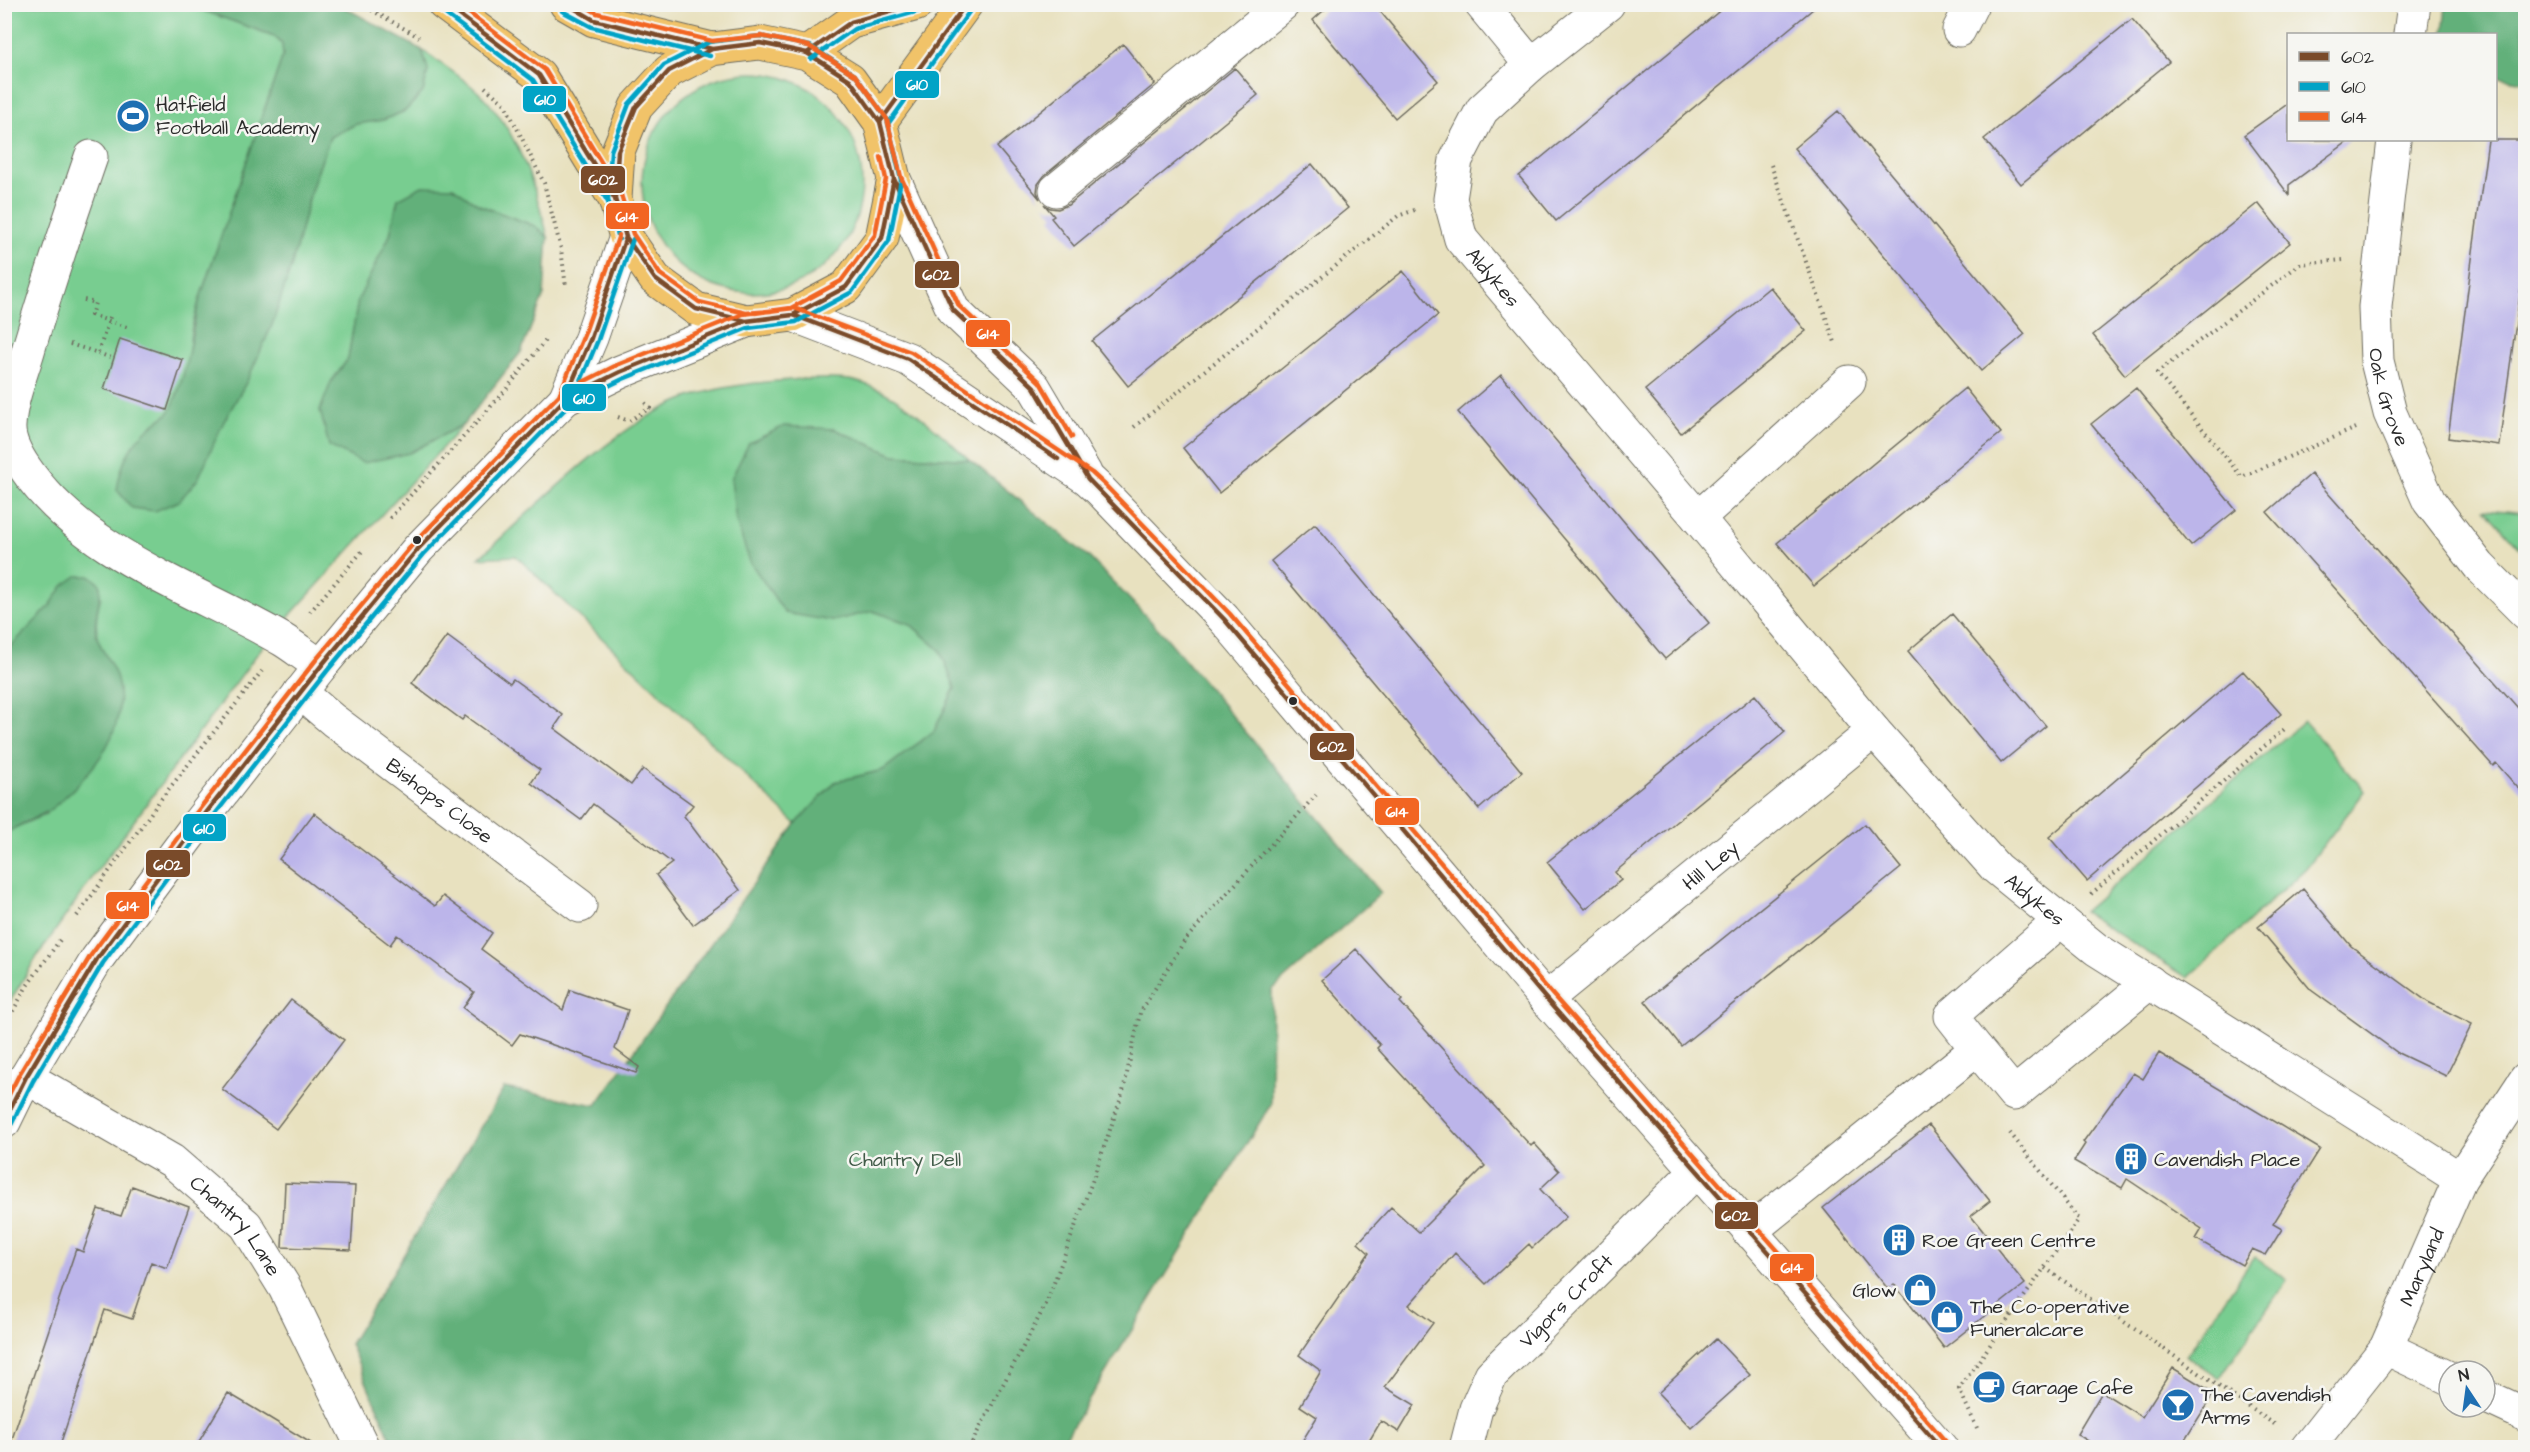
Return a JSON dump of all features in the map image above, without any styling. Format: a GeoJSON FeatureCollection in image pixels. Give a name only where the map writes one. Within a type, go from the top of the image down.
{"type":"FeatureCollection","features":[{"type":"Feature","properties":{"kind":"main road"},"geometry":{"type":"LineString","coordinates":[[444,4],[539,75],[615,199],[626,237],[654,279],[696,309],[746,321],[793,315],[846,287],[882,238],[894,179],[880,122],[850,80],[807,53],[760,42],[712,49],[669,71],[636,107],[618,152],[615,199]]}},
{"type":"Feature","properties":{"kind":"main road"},"geometry":{"type":"LineString","coordinates":[[566,4],[594,20],[712,49]]}},
{"type":"Feature","properties":{"kind":"main road"},"geometry":{"type":"LineString","coordinates":[[807,53],[851,22],[917,4]]}},
{"type":"Feature","properties":{"kind":"main road"},"geometry":{"type":"LineString","coordinates":[[880,122],[966,4]]}},
{"type":"Feature","properties":{"kind":"street"},"geometry":{"type":"LineString","coordinates":[[1056,190],[1283,4]]}},
{"type":"Feature","properties":{"kind":"street"},"geometry":{"type":"LineString","coordinates":[[1481,4],[1531,65]]}},
{"type":"Feature","properties":{"kind":"street","name":"Aldykes"},"geometry":{"type":"LineString","coordinates":[[1608,4],[1531,65],[1482,110],[1456,160],[1450,199],[1461,239],[1698,518],[1874,731],[1996,868],[2096,949],[2460,1179]]}},
{"type":"Feature","properties":{"kind":"street"},"geometry":{"type":"LineString","coordinates":[[2410,33],[2414,4]]}},
{"type":"Feature","properties":{"kind":"street","name":"Oak Grove"},"geometry":{"type":"LineString","coordinates":[[2394,141],[2375,307],[2377,361],[2390,413],[2428,501],[2479,566],[2526,613]]}},
{"type":"Feature","properties":{"kind":"street"},"geometry":{"type":"LineString","coordinates":[[91,157],[33,333],[9,428],[16,454],[34,481],[84,530],[119,552],[285,641],[321,666]]}},
{"type":"Feature","properties":{"kind":"street"},"geometry":{"type":"LineString","coordinates":[[894,179],[953,310],[1034,387],[1088,479]]}},
{"type":"Feature","properties":{"kind":"street"},"geometry":{"type":"LineString","coordinates":[[565,399],[591,338],[626,237]]}},
{"type":"Feature","properties":{"kind":"street"},"geometry":{"type":"LineString","coordinates":[[793,315],[908,360],[1088,479],[1224,619],[1546,999],[1941,1448]]}},
{"type":"Feature","properties":{"kind":"street"},"geometry":{"type":"LineString","coordinates":[[4,1122],[26,1077],[97,959],[300,692],[418,549],[565,399],[620,372],[746,321]]}},
{"type":"Feature","properties":{"kind":"street"},"geometry":{"type":"LineString","coordinates":[[1698,518],[1849,382]]}},
{"type":"Feature","properties":{"kind":"street","name":"Bishops Close"},"geometry":{"type":"LineString","coordinates":[[300,692],[333,720],[580,906]]}},
{"type":"Feature","properties":{"kind":"street","name":"Hill Ley"},"geometry":{"type":"LineString","coordinates":[[1546,999],[1874,731]]}},
{"type":"Feature","properties":{"kind":"street"},"geometry":{"type":"LineString","coordinates":[[2061,920],[1951,1016],[2014,1094],[2150,982]]}},
{"type":"Feature","properties":{"kind":"street"},"geometry":{"type":"LineString","coordinates":[[1749,1232],[1977,1049]]}},
{"type":"Feature","properties":{"kind":"street","name":"Chantry Lane"},"geometry":{"type":"LineString","coordinates":[[26,1077],[172,1161],[246,1225],[285,1288],[363,1448]]}},
{"type":"Feature","properties":{"kind":"street","name":"Maryland"},"geometry":{"type":"LineString","coordinates":[[2307,1447],[2386,1348],[2460,1179],[2526,1079]]}},
{"type":"Feature","properties":{"kind":"street","name":"Vigors Croft"},"geometry":{"type":"LineString","coordinates":[[1466,1448],[1476,1409],[1491,1375],[1696,1171]]}},
{"type":"Feature","properties":{"kind":"street"},"geometry":{"type":"LineString","coordinates":[[2386,1348],[2437,1372]]}},
{"type":"Feature","properties":{"kind":"street"},"geometry":{"type":"LineString","coordinates":[[2497,1402],[2526,1415]]}},
{"type":"Feature","properties":{"kind":"path"},"geometry":{"type":"LineString","coordinates":[[361,4],[423,40]]}},
{"type":"Feature","properties":{"kind":"path"},"geometry":{"type":"LineString","coordinates":[[478,80],[505,104],[544,183],[561,249],[567,294]]}},
{"type":"Feature","properties":{"kind":"path"},"geometry":{"type":"LineString","coordinates":[[1771,165],[1849,382]]}},
{"type":"Feature","properties":{"kind":"path"},"geometry":{"type":"LineString","coordinates":[[1134,427],[1398,216],[1450,199]]}},
{"type":"Feature","properties":{"kind":"path"},"geometry":{"type":"LineString","coordinates":[[2380,257],[2300,264],[2157,373],[2242,477],[2390,413]]}},
{"type":"Feature","properties":{"kind":"path"},"geometry":{"type":"LineString","coordinates":[[47,288],[95,303],[92,315],[130,328]]}},
{"type":"Feature","properties":{"kind":"path"},"geometry":{"type":"LineString","coordinates":[[98,354],[109,319]]}},
{"type":"Feature","properties":{"kind":"path"},"geometry":{"type":"LineString","coordinates":[[33,333],[114,359]]}},
{"type":"Feature","properties":{"kind":"path"},"geometry":{"type":"LineString","coordinates":[[504,392],[549,336]]}},
{"type":"Feature","properties":{"kind":"path"},"geometry":{"type":"LineString","coordinates":[[629,421],[650,408]]}},
{"type":"Feature","properties":{"kind":"path"},"geometry":{"type":"LineString","coordinates":[[2061,920],[2287,727]]}},
{"type":"Feature","properties":{"kind":"path"},"geometry":{"type":"LineString","coordinates":[[969,1448],[1046,1304],[1123,1092],[1140,1013],[1185,940],[1316,795]]}},
{"type":"Feature","properties":{"kind":"path"},"geometry":{"type":"LineString","coordinates":[[1977,1428],[1959,1389],[2079,1219],[2006,1127]]}},
{"type":"Feature","properties":{"kind":"path"},"geometry":{"type":"LineString","coordinates":[[2045,1268],[2307,1447]]}},
{"type":"Feature","properties":{"kind":"green space"},"geometry":{"type":"Polygon","coordinates":[[[4,5],[188,5],[274,36],[282,44],[283,55],[200,298],[191,331],[188,361],[171,412],[152,425],[223,423],[247,381],[272,325],[292,264],[312,187],[330,137],[356,124],[383,120],[405,111],[423,92],[428,70],[422,50],[474,88],[500,117],[526,166],[548,237],[535,226],[479,205],[453,187],[398,199],[390,235],[376,265],[353,329],[348,359],[331,382],[409,453],[464,424],[266,642],[95,874],[36,958],[5,1010],[5,835],[10,830],[46,814],[116,677],[101,647],[96,629],[101,596],[5,734],[4,5]]]}},
{"type":"Feature","properties":{"kind":"green space"},"geometry":{"type":"Polygon","coordinates":[[[188,5],[340,5],[422,50],[428,70],[423,92],[405,111],[383,120],[356,124],[330,137],[312,187],[292,264],[272,325],[247,381],[223,423],[198,479],[179,501],[155,511],[132,508],[117,490],[121,470],[133,445],[146,431],[168,414],[177,396],[200,298],[283,55],[282,44],[274,36],[188,5]]]}},
{"type":"Feature","properties":{"kind":"green space"},"geometry":{"type":"Polygon","coordinates":[[[2446,5],[2525,5],[2525,82],[2497,77],[2497,33],[2443,33],[2446,5]]]}},
{"type":"Feature","properties":{"kind":"green space"},"geometry":{"type":"Polygon","coordinates":[[[752,73],[773,75],[804,86],[830,105],[849,131],[860,162],[862,183],[860,204],[849,235],[830,261],[804,280],[773,291],[752,293],[731,291],[700,280],[674,261],[655,235],[644,204],[642,183],[644,162],[655,131],[674,105],[700,86],[731,75],[752,73]]]}},
{"type":"Feature","properties":{"kind":"green space"},"geometry":{"type":"Polygon","coordinates":[[[422,186],[453,187],[479,205],[535,226],[548,237],[544,295],[521,352],[464,424],[409,453],[363,463],[329,446],[320,410],[331,382],[348,359],[358,300],[390,235],[398,199],[422,186]]]}},
{"type":"Feature","properties":{"kind":"green space"},"geometry":{"type":"Polygon","coordinates":[[[803,379],[849,380],[871,386],[917,413],[970,460],[894,455],[834,429],[832,621],[873,611],[910,624],[940,650],[955,687],[934,731],[883,770],[835,782],[796,824],[516,556],[479,558],[582,464],[640,421],[670,405],[699,394],[750,384],[803,379]]]}},
{"type":"Feature","properties":{"kind":"green space","name":"Chantry Dell"},"geometry":{"type":"Polygon","coordinates":[[[784,426],[834,429],[894,455],[970,460],[1090,558],[1166,637],[1381,893],[1272,990],[1271,1104],[1060,1447],[394,1447],[350,1344],[504,1088],[596,1105],[796,824],[835,782],[883,770],[934,731],[955,688],[940,650],[910,624],[873,611],[832,621],[785,613],[750,562],[736,521],[731,479],[749,443],[784,426]]]}},
{"type":"Feature","properties":{"kind":"green space"},"geometry":{"type":"Polygon","coordinates":[[[2485,509],[2525,513],[2525,554],[2485,509]]]}},
{"type":"Feature","properties":{"kind":"green space"},"geometry":{"type":"Polygon","coordinates":[[[77,576],[91,576],[100,584],[96,633],[117,679],[120,698],[118,717],[105,750],[83,779],[50,810],[17,826],[5,835],[5,652],[49,607],[63,586],[77,576]]]}},
{"type":"Feature","properties":{"kind":"green space"},"geometry":{"type":"Polygon","coordinates":[[[2304,721],[2365,791],[2306,868],[2188,978],[2083,912],[2304,721]]]}},
{"type":"Feature","properties":{"kind":"green space"},"geometry":{"type":"Polygon","coordinates":[[[2254,1257],[2287,1280],[2219,1379],[2186,1356],[2254,1257]]]}},
{"type":"Feature","properties":{"kind":"building"},"geometry":{"type":"Polygon","coordinates":[[[1331,4],[1374,4],[1438,81],[1395,118],[1313,20],[1331,4]]]}},
{"type":"Feature","properties":{"kind":"building"},"geometry":{"type":"Polygon","coordinates":[[[1728,4],[1819,4],[1556,221],[1519,176],[1728,4]]]}},
{"type":"Feature","properties":{"kind":"building"},"geometry":{"type":"Polygon","coordinates":[[[2132,19],[2169,62],[2021,184],[1984,139],[2132,19]]]}},
{"type":"Feature","properties":{"kind":"building"},"geometry":{"type":"Polygon","coordinates":[[[1123,44],[1155,84],[1044,176],[1038,184],[1037,192],[1040,199],[997,147],[1123,44]]]}},
{"type":"Feature","properties":{"kind":"building"},"geometry":{"type":"Polygon","coordinates":[[[1235,68],[1258,95],[1074,246],[1051,218],[1054,216],[1044,204],[1058,209],[1068,205],[1235,68]]]}},
{"type":"Feature","properties":{"kind":"building"},"geometry":{"type":"Polygon","coordinates":[[[2287,104],[2287,141],[2349,141],[2289,185],[2289,195],[2244,135],[2287,104]]]}},
{"type":"Feature","properties":{"kind":"building"},"geometry":{"type":"Polygon","coordinates":[[[1838,111],[2025,334],[1981,371],[1794,148],[1838,111]]]}},
{"type":"Feature","properties":{"kind":"building"},"geometry":{"type":"Polygon","coordinates":[[[2526,140],[2526,251],[2499,445],[2448,438],[2488,141],[2526,140]]]}},
{"type":"Feature","properties":{"kind":"building"},"geometry":{"type":"Polygon","coordinates":[[[1312,164],[1348,208],[1128,386],[1092,341],[1312,164]]]}},
{"type":"Feature","properties":{"kind":"building"},"geometry":{"type":"Polygon","coordinates":[[[2258,203],[2290,243],[2125,375],[2093,335],[2258,203]]]}},
{"type":"Feature","properties":{"kind":"building"},"geometry":{"type":"Polygon","coordinates":[[[1403,271],[1438,315],[1219,493],[1183,448],[1403,271]]]}},
{"type":"Feature","properties":{"kind":"building"},"geometry":{"type":"Polygon","coordinates":[[[1770,287],[1806,331],[1681,433],[1645,390],[1770,287]]]}},
{"type":"Feature","properties":{"kind":"building"},"geometry":{"type":"Polygon","coordinates":[[[120,339],[183,360],[167,410],[104,389],[120,339]]]}},
{"type":"Feature","properties":{"kind":"building"},"geometry":{"type":"Polygon","coordinates":[[[1501,375],[1709,623],[1665,659],[1458,412],[1501,375]]]}},
{"type":"Feature","properties":{"kind":"building"},"geometry":{"type":"Polygon","coordinates":[[[1965,388],[2001,433],[1814,586],[1777,543],[1965,388]]]}},
{"type":"Feature","properties":{"kind":"building"},"geometry":{"type":"Polygon","coordinates":[[[2136,388],[2236,510],[2191,546],[2091,424],[2136,388]]]}},
{"type":"Feature","properties":{"kind":"building"},"geometry":{"type":"Polygon","coordinates":[[[2311,474],[2526,717],[2526,797],[2496,763],[2493,766],[2267,512],[2311,474]]]}},
{"type":"Feature","properties":{"kind":"building"},"geometry":{"type":"Polygon","coordinates":[[[1315,524],[1522,772],[1479,809],[1271,561],[1315,524]]]}},
{"type":"Feature","properties":{"kind":"building"},"geometry":{"type":"Polygon","coordinates":[[[1952,614],[2046,726],[2001,763],[1908,651],[1952,614]]]}},
{"type":"Feature","properties":{"kind":"building"},"geometry":{"type":"Polygon","coordinates":[[[447,636],[510,683],[513,679],[563,715],[554,728],[631,785],[643,769],[693,805],[684,816],[740,890],[693,925],[656,875],[672,863],[593,804],[581,820],[531,783],[540,770],[465,716],[462,720],[412,683],[447,636]]]}},
{"type":"Feature","properties":{"kind":"building"},"geometry":{"type":"Polygon","coordinates":[[[2243,671],[2281,714],[2087,881],[2049,837],[2243,671]]]}},
{"type":"Feature","properties":{"kind":"building"},"geometry":{"type":"Polygon","coordinates":[[[1755,695],[1785,732],[1615,872],[1621,880],[1585,909],[1547,862],[1755,695]]]}},
{"type":"Feature","properties":{"kind":"building"},"geometry":{"type":"Polygon","coordinates":[[[314,813],[435,906],[443,896],[492,933],[481,949],[563,1010],[570,990],[628,1010],[615,1049],[639,1067],[636,1073],[520,1034],[512,1045],[463,1008],[474,992],[397,935],[390,945],[279,859],[314,813]]]}},
{"type":"Feature","properties":{"kind":"building"},"geometry":{"type":"Polygon","coordinates":[[[1865,824],[1901,868],[1681,1046],[1645,1001],[1865,824]]]}},
{"type":"Feature","properties":{"kind":"building"},"geometry":{"type":"Polygon","coordinates":[[[2303,889],[2351,946],[2428,1002],[2472,1024],[2446,1076],[2398,1053],[2311,990],[2258,927],[2303,889]]]}},
{"type":"Feature","properties":{"kind":"building"},"geometry":{"type":"Polygon","coordinates":[[[1356,949],[1473,1083],[1531,1146],[1534,1143],[1559,1171],[1540,1189],[1566,1217],[1532,1248],[1529,1244],[1486,1284],[1455,1253],[1409,1305],[1433,1323],[1385,1387],[1415,1405],[1399,1432],[1381,1421],[1365,1448],[1298,1448],[1317,1417],[1300,1406],[1321,1371],[1299,1355],[1369,1253],[1358,1243],[1391,1207],[1419,1232],[1485,1166],[1377,1048],[1380,1045],[1322,980],[1356,949]]]}},
{"type":"Feature","properties":{"kind":"building"},"geometry":{"type":"Polygon","coordinates":[[[291,1000],[344,1040],[276,1129],[222,1089],[291,1000]]]}},
{"type":"Feature","properties":{"kind":"building","name":"Cavendish Place"},"geometry":{"type":"Polygon","coordinates":[[[2159,1053],[2320,1149],[2273,1224],[2282,1229],[2266,1255],[2252,1249],[2242,1265],[2196,1239],[2202,1229],[2127,1179],[2122,1188],[2074,1161],[2085,1144],[2083,1142],[2133,1073],[2143,1079],[2159,1053]]]}},
{"type":"Feature","properties":{"kind":"building","name":"Roe Green Centre"},"geometry":{"type":"Polygon","coordinates":[[[1929,1125],[1990,1201],[1971,1216],[2025,1284],[1944,1348],[1894,1284],[1888,1289],[1823,1208],[1929,1125]]]}},
{"type":"Feature","properties":{"kind":"building"},"geometry":{"type":"Polygon","coordinates":[[[285,1183],[355,1186],[351,1250],[282,1247],[285,1183]]]}},
{"type":"Feature","properties":{"kind":"building"},"geometry":{"type":"Polygon","coordinates":[[[132,1186],[189,1207],[167,1268],[151,1262],[132,1319],[105,1310],[59,1448],[9,1448],[76,1249],[83,1252],[98,1209],[121,1216],[132,1186]]]}},
{"type":"Feature","properties":{"kind":"building"},"geometry":{"type":"Polygon","coordinates":[[[1716,1339],[1750,1375],[1691,1428],[1658,1393],[1716,1339]]]}},
{"type":"Feature","properties":{"kind":"building","name":"The Cavendish Arms"},"geometry":{"type":"Polygon","coordinates":[[[2173,1368],[2214,1393],[2183,1443],[2191,1448],[2099,1448],[2077,1434],[2102,1392],[2142,1417],[2173,1368]]]}},
{"type":"Feature","properties":{"kind":"building"},"geometry":{"type":"Polygon","coordinates":[[[228,1393],[255,1409],[319,1448],[195,1448],[228,1393]]]}},
{"type":"Feature","properties":{"kind":"transit line","name":"602"},"geometry":{"type":"LineString","coordinates":[[445,4],[539,75],[615,199],[626,237],[655,279],[696,309],[746,321],[771,318]]}},
{"type":"Feature","properties":{"kind":"transit line","name":"614"},"geometry":{"type":"LineString","coordinates":[[457,4],[545,70],[621,195],[633,234],[660,274],[699,302],[746,313],[771,311]]}},
{"type":"Feature","properties":{"kind":"transit line","name":"602"},"geometry":{"type":"LineString","coordinates":[[567,4],[594,20],[712,49]]}},
{"type":"Feature","properties":{"kind":"transit line","name":"614"},"geometry":{"type":"LineString","coordinates":[[582,4],[597,13],[712,41],[761,36],[809,46],[855,75],[887,119],[901,177],[959,306],[1040,382],[1072,437]]}},
{"type":"Feature","properties":{"kind":"transit line","name":"602"},"geometry":{"type":"LineString","coordinates":[[807,53],[851,22],[915,4]]}},
{"type":"Feature","properties":{"kind":"transit line","name":"602"},"geometry":{"type":"LineString","coordinates":[[966,4],[880,122],[894,179],[953,310],[1034,387],[1088,479],[1224,619],[1546,999],[1941,1448]]}},
{"type":"Feature","properties":{"kind":"transit line","name":"610"},"geometry":{"type":"LineString","coordinates":[[899,168],[888,124],[972,8]]}},
{"type":"Feature","properties":{"kind":"transit line","name":"610"},"geometry":{"type":"LineString","coordinates":[[440,10],[533,80],[608,202],[613,219]]}},
{"type":"Feature","properties":{"kind":"transit line","name":"610"},"geometry":{"type":"LineString","coordinates":[[562,11],[592,27],[710,56]]}},
{"type":"Feature","properties":{"kind":"transit line","name":"610"},"geometry":{"type":"LineString","coordinates":[[811,59],[854,29],[919,11]]}},
{"type":"Feature","properties":{"kind":"transit line","name":"610"},"geometry":{"type":"LineString","coordinates":[[11,1125],[33,1081],[103,963],[202,831],[327,671],[424,554],[569,405],[623,379],[748,328],[796,322],[852,292],[889,241],[901,180],[887,119],[855,75],[810,46],[760,36],[709,42],[664,65],[629,104],[611,151],[608,200],[619,239]]}},
{"type":"Feature","properties":{"kind":"transit line","name":"602"},"geometry":{"type":"LineString","coordinates":[[4,1121],[26,1077],[97,959],[196,826],[321,666],[418,549],[565,399],[620,372],[746,321],[793,315],[846,287],[882,238],[894,179],[880,122],[850,80],[807,53],[760,43],[712,49],[669,71],[636,107],[618,151],[615,199],[626,237]]}},
{"type":"Feature","properties":{"kind":"transit line","name":"614"},"geometry":{"type":"LineString","coordinates":[[755,313],[791,308],[841,281],[875,235],[886,179],[881,157]]}},
{"type":"Feature","properties":{"kind":"transit line","name":"614"},"geometry":{"type":"LineString","coordinates":[[542,412],[559,395],[584,335],[619,235]]}},
{"type":"Feature","properties":{"kind":"transit line","name":"602"},"geometry":{"type":"LineString","coordinates":[[547,417],[565,399],[591,338],[626,237]]}},
{"type":"Feature","properties":{"kind":"transit line","name":"610"},"geometry":{"type":"LineString","coordinates":[[572,402],[598,340],[633,239]]}},
{"type":"Feature","properties":{"kind":"transit line","name":"614"},"geometry":{"type":"LineString","coordinates":[[4,1104],[20,1073],[91,955],[190,821],[315,661],[413,544],[561,393],[617,365],[743,314],[794,308],[911,352],[1092,473],[1105,485],[1230,614],[1552,994],[1947,1443]]}},
{"type":"Feature","properties":{"kind":"transit line","name":"602"},"geometry":{"type":"LineString","coordinates":[[793,315],[908,359],[1058,459]]}},
{"type":"Feature","properties":{"kind":"place","name":"Hatfield Football Academy"},"geometry":{"type":"Point","coordinates":[133,116]}},
{"type":"Feature","properties":{"kind":"place","name":"Cavendish Place"},"geometry":{"type":"Point","coordinates":[2131,1159]}},
{"type":"Feature","properties":{"kind":"place","name":"Roe Green Centre"},"geometry":{"type":"Point","coordinates":[1899,1240]}},
{"type":"Feature","properties":{"kind":"place","name":"Glow"},"geometry":{"type":"Point","coordinates":[1920,1290]}},
{"type":"Feature","properties":{"kind":"place","name":"The Co-operative Funeralcare"},"geometry":{"type":"Point","coordinates":[1947,1317]}},
{"type":"Feature","properties":{"kind":"place","name":"Garage Cafe"},"geometry":{"type":"Point","coordinates":[1989,1387]}},
{"type":"Feature","properties":{"kind":"place","name":"The Cavendish Arms"},"geometry":{"type":"Point","coordinates":[2178,1405]}}]}
